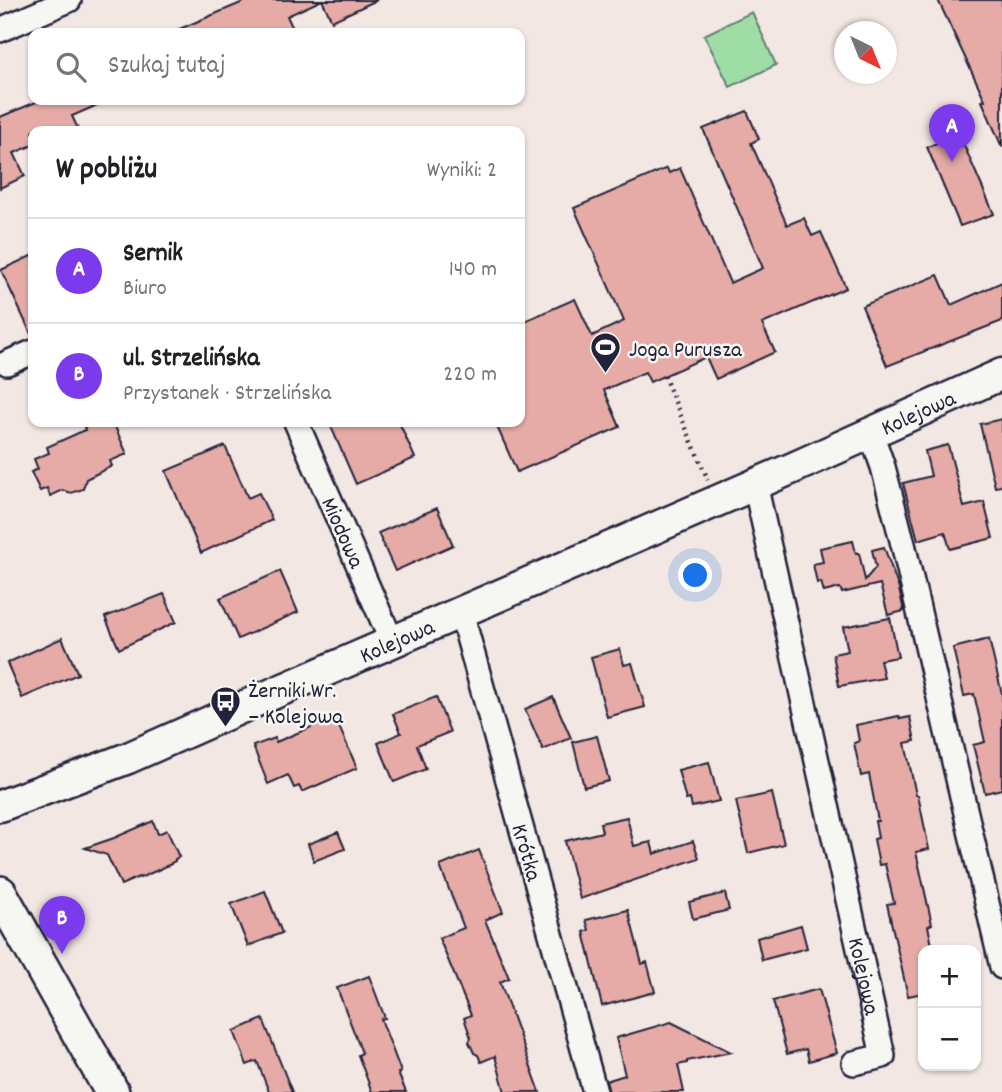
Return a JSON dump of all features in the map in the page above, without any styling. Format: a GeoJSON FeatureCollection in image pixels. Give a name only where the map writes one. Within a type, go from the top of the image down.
{"type":"FeatureCollection","features":[{"type":"Feature","properties":{"kind":"main road"},"geometry":{"type":"LineString","coordinates":[[0,893],[113,1092]]}},
{"type":"Feature","properties":{"kind":"street"},"geometry":{"type":"LineString","coordinates":[[0,30],[69,0]]}},
{"type":"Feature","properties":{"kind":"street"},"geometry":{"type":"LineString","coordinates":[[8,363],[28,354]]}},
{"type":"Feature","properties":{"kind":"street","name":"Kolejowa"},"geometry":{"type":"LineString","coordinates":[[0,806],[128,758],[1002,374]]}},
{"type":"Feature","properties":{"kind":"street","name":"Miodowa"},"geometry":{"type":"LineString","coordinates":[[298,427],[392,642]]}},
{"type":"Feature","properties":{"kind":"street","name":"Kolejowa"},"geometry":{"type":"LineString","coordinates":[[871,433],[883,467],[904,548],[1002,967]]}},
{"type":"Feature","properties":{"kind":"street","name":"Kolejowa"},"geometry":{"type":"LineString","coordinates":[[755,484],[883,1056],[854,1063]]}},
{"type":"Feature","properties":{"kind":"street","name":"Krótka"},"geometry":{"type":"LineString","coordinates":[[461,612],[595,1092]]}},
{"type":"Feature","properties":{"kind":"path"},"geometry":{"type":"LineString","coordinates":[[664,376],[708,481]]}},
{"type":"Feature","properties":{"kind":"green space"},"geometry":{"type":"Polygon","coordinates":[[[752,12],[776,65],[730,87],[704,35],[752,12]]]}},
{"type":"Feature","properties":{"kind":"building"},"geometry":{"type":"Polygon","coordinates":[[[248,0],[322,0],[287,16],[293,28],[182,28],[248,0]]]}},
{"type":"Feature","properties":{"kind":"building"},"geometry":{"type":"Polygon","coordinates":[[[322,0],[377,0],[332,21],[322,0]]]}},
{"type":"Feature","properties":{"kind":"building"},"geometry":{"type":"Polygon","coordinates":[[[938,0],[1002,0],[1002,147],[982,101],[985,100],[938,0]]]}},
{"type":"Feature","properties":{"kind":"building"},"geometry":{"type":"Polygon","coordinates":[[[29,105],[97,105],[72,116],[77,126],[28,126],[28,147],[14,153],[25,176],[0,188],[0,117],[29,105]]]}},
{"type":"Feature","properties":{"kind":"building"},"geometry":{"type":"Polygon","coordinates":[[[747,111],[759,139],[751,143],[787,225],[804,218],[812,236],[821,232],[846,288],[762,324],[775,352],[716,379],[706,357],[650,382],[645,372],[604,390],[620,427],[517,472],[497,427],[525,427],[525,321],[575,299],[592,336],[624,321],[574,208],[667,168],[669,173],[680,168],[730,283],[763,268],[703,129],[747,111]]]}},
{"type":"Feature","properties":{"kind":"building"},"geometry":{"type":"Polygon","coordinates":[[[959,134],[994,214],[960,226],[927,147],[959,134]]]}},
{"type":"Feature","properties":{"kind":"building"},"geometry":{"type":"Polygon","coordinates":[[[28,257],[28,327],[1,270],[28,257]]]}},
{"type":"Feature","properties":{"kind":"building"},"geometry":{"type":"Polygon","coordinates":[[[938,275],[951,305],[1002,282],[1002,321],[887,366],[862,306],[938,275]]]}},
{"type":"Feature","properties":{"kind":"building"},"geometry":{"type":"Polygon","coordinates":[[[1002,419],[1002,486],[995,487],[980,424],[1002,419]]]}},
{"type":"Feature","properties":{"kind":"building"},"geometry":{"type":"Polygon","coordinates":[[[84,427],[115,427],[127,454],[110,461],[112,466],[86,479],[83,489],[71,493],[62,490],[50,496],[47,488],[40,491],[31,472],[38,469],[34,459],[49,453],[47,447],[85,430],[84,427]]]}},
{"type":"Feature","properties":{"kind":"building"},"geometry":{"type":"Polygon","coordinates":[[[331,427],[401,427],[415,458],[356,484],[331,427]]]}},
{"type":"Feature","properties":{"kind":"building"},"geometry":{"type":"Polygon","coordinates":[[[948,445],[964,507],[984,502],[993,538],[950,549],[945,532],[918,540],[903,483],[931,476],[925,451],[948,445]]]}},
{"type":"Feature","properties":{"kind":"building"},"geometry":{"type":"Polygon","coordinates":[[[225,446],[248,498],[259,493],[272,520],[201,553],[166,471],[225,446]]]}},
{"type":"Feature","properties":{"kind":"building"},"geometry":{"type":"Polygon","coordinates":[[[437,508],[453,545],[395,571],[378,533],[437,508]]]}},
{"type":"Feature","properties":{"kind":"building"},"geometry":{"type":"Polygon","coordinates":[[[853,541],[856,553],[859,553],[865,580],[876,567],[872,550],[884,547],[904,611],[888,615],[880,584],[842,593],[840,588],[824,592],[821,582],[817,583],[813,564],[823,562],[820,548],[853,541]]]}},
{"type":"Feature","properties":{"kind":"building"},"geometry":{"type":"Polygon","coordinates":[[[280,571],[298,612],[238,639],[220,598],[280,571]]]}},
{"type":"Feature","properties":{"kind":"building"},"geometry":{"type":"Polygon","coordinates":[[[164,594],[176,622],[119,649],[105,617],[164,594]]]}},
{"type":"Feature","properties":{"kind":"building"},"geometry":{"type":"Polygon","coordinates":[[[890,618],[898,657],[880,660],[884,678],[839,686],[833,654],[848,651],[843,627],[890,618]]]}},
{"type":"Feature","properties":{"kind":"building"},"geometry":{"type":"Polygon","coordinates":[[[62,638],[78,674],[22,698],[7,663],[62,638]]]}},
{"type":"Feature","properties":{"kind":"building"},"geometry":{"type":"Polygon","coordinates":[[[989,639],[1002,694],[1002,789],[985,793],[973,745],[985,742],[974,694],[964,696],[953,648],[989,639]]]}},
{"type":"Feature","properties":{"kind":"building"},"geometry":{"type":"Polygon","coordinates":[[[620,649],[624,665],[632,663],[645,707],[607,717],[591,657],[620,649]]]}},
{"type":"Feature","properties":{"kind":"building"},"geometry":{"type":"Polygon","coordinates":[[[436,697],[450,732],[417,745],[426,769],[394,782],[378,743],[401,733],[393,714],[436,697]]]}},
{"type":"Feature","properties":{"kind":"building"},"geometry":{"type":"Polygon","coordinates":[[[553,697],[571,738],[543,750],[525,709],[553,697]]]}},
{"type":"Feature","properties":{"kind":"building"},"geometry":{"type":"Polygon","coordinates":[[[899,716],[900,719],[910,717],[915,741],[905,743],[929,849],[916,852],[932,924],[928,926],[932,945],[918,945],[918,994],[908,996],[887,904],[894,903],[885,864],[879,865],[874,839],[878,838],[875,821],[878,821],[869,774],[861,776],[854,743],[859,741],[856,725],[899,716]]]}},
{"type":"Feature","properties":{"kind":"building"},"geometry":{"type":"Polygon","coordinates":[[[335,717],[357,768],[302,792],[299,786],[294,788],[288,775],[268,784],[253,746],[275,738],[276,742],[335,717]]]}},
{"type":"Feature","properties":{"kind":"building"},"geometry":{"type":"Polygon","coordinates":[[[597,736],[609,781],[584,787],[573,742],[597,736]]]}},
{"type":"Feature","properties":{"kind":"building"},"geometry":{"type":"Polygon","coordinates":[[[709,762],[719,801],[692,807],[690,799],[686,800],[678,770],[709,762]]]}},
{"type":"Feature","properties":{"kind":"building"},"geometry":{"type":"Polygon","coordinates":[[[772,793],[784,844],[748,853],[736,801],[772,793]]]}},
{"type":"Feature","properties":{"kind":"building"},"geometry":{"type":"Polygon","coordinates":[[[627,817],[634,846],[651,842],[654,854],[693,841],[699,858],[580,899],[565,841],[602,832],[600,823],[627,817]]]}},
{"type":"Feature","properties":{"kind":"building"},"geometry":{"type":"Polygon","coordinates":[[[153,821],[158,834],[167,830],[179,857],[171,864],[140,878],[121,885],[107,855],[85,848],[114,838],[153,821]]]}},
{"type":"Feature","properties":{"kind":"building"},"geometry":{"type":"Polygon","coordinates":[[[338,832],[345,849],[314,861],[308,844],[338,832]]]}},
{"type":"Feature","properties":{"kind":"building"},"geometry":{"type":"Polygon","coordinates":[[[479,850],[503,912],[485,920],[509,978],[500,982],[540,1092],[505,1092],[495,1056],[481,1062],[474,1053],[464,1018],[471,1015],[439,938],[464,928],[440,866],[479,850]]]}},
{"type":"Feature","properties":{"kind":"building"},"geometry":{"type":"Polygon","coordinates":[[[265,891],[282,933],[248,946],[231,904],[265,891]]]}},
{"type":"Feature","properties":{"kind":"building"},"geometry":{"type":"Polygon","coordinates":[[[725,893],[729,910],[693,919],[689,902],[725,893]]]}},
{"type":"Feature","properties":{"kind":"building"},"geometry":{"type":"Polygon","coordinates":[[[628,910],[642,964],[647,962],[655,992],[602,1006],[584,932],[589,930],[586,920],[628,910]]]}},
{"type":"Feature","properties":{"kind":"building"},"geometry":{"type":"Polygon","coordinates":[[[801,925],[807,948],[762,960],[757,938],[801,925]]]}},
{"type":"Feature","properties":{"kind":"building"},"geometry":{"type":"Polygon","coordinates":[[[369,976],[385,1018],[381,1019],[406,1092],[372,1092],[358,1055],[362,1053],[337,988],[369,976]]]}},
{"type":"Feature","properties":{"kind":"building"},"geometry":{"type":"Polygon","coordinates":[[[819,989],[837,1053],[809,1061],[806,1049],[787,1054],[773,1001],[819,989]]]}},
{"type":"Feature","properties":{"kind":"building"},"geometry":{"type":"Polygon","coordinates":[[[263,1019],[292,1092],[269,1092],[257,1061],[247,1065],[234,1031],[263,1019]]]}},
{"type":"Feature","properties":{"kind":"building"},"geometry":{"type":"Polygon","coordinates":[[[671,1022],[731,1052],[678,1065],[684,1092],[609,1092],[606,1081],[625,1075],[616,1038],[671,1022]]]}},
{"type":"Feature","properties":{"kind":"place","name":"Sernik"},"geometry":{"type":"Point","coordinates":[952,162]}},
{"type":"Feature","properties":{"kind":"place","name":"Joga Purusza"},"geometry":{"type":"Point","coordinates":[606,375]}},
{"type":"Feature","properties":{"kind":"place","name":"Żerniki Wr. – Kolejowa"},"geometry":{"type":"Point","coordinates":[225,729]}},
{"type":"Feature","properties":{"kind":"place","name":"ul. Strzelińska"},"geometry":{"type":"Point","coordinates":[62,954]}}]}
